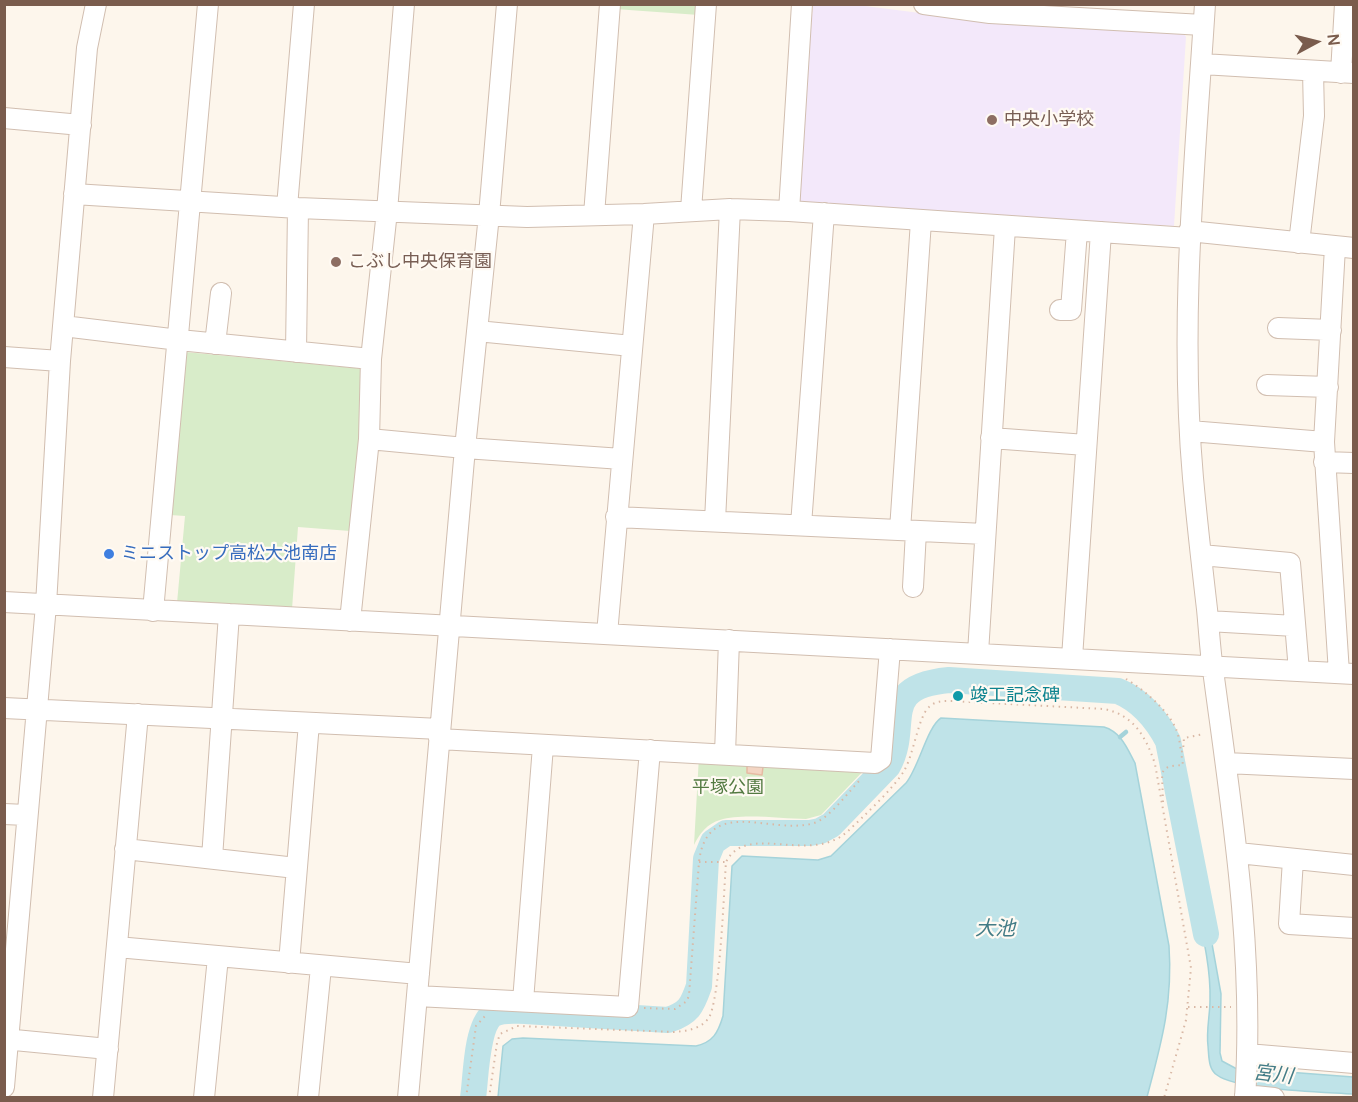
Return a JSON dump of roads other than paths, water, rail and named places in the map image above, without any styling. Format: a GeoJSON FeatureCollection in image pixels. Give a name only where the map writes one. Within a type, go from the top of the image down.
{"type":"FeatureCollection","features":[{"type":"Feature","properties":{"kind":"street"},"geometry":{"type":"LineString","coordinates":[[4,1087],[46,604],[60,361],[74,194],[87,48],[96,4]]}},
{"type":"Feature","properties":{"kind":"street"},"geometry":{"type":"LineString","coordinates":[[153,611],[208,4]]}},
{"type":"Feature","properties":{"kind":"street"},"geometry":{"type":"LineString","coordinates":[[296,351],[293,207],[304,4]]}},
{"type":"Feature","properties":{"kind":"street"},"geometry":{"type":"LineString","coordinates":[[350,621],[369,439],[371,359],[387,211],[404,4]]}},
{"type":"Feature","properties":{"kind":"street"},"geometry":{"type":"LineString","coordinates":[[408,1098],[439,734],[507,4]]}},
{"type":"Feature","properties":{"kind":"street"},"geometry":{"type":"LineString","coordinates":[[594,215],[610,4]]}},
{"type":"Feature","properties":{"kind":"street"},"geometry":{"type":"LineString","coordinates":[[691,210],[706,4]]}},
{"type":"Feature","properties":{"kind":"street"},"geometry":{"type":"LineString","coordinates":[[789,211],[802,4]]}},
{"type":"Feature","properties":{"kind":"street"},"geometry":{"type":"LineString","coordinates":[[924,4],[990,13],[1203,25]]}},
{"type":"Feature","properties":{"kind":"street"},"geometry":{"type":"LineString","coordinates":[[1205,4],[1189,234],[1186,361],[1190,431],[1212,666],[1238,852],[1248,995],[1245,1094],[1274,1098]]}},
{"type":"Feature","properties":{"kind":"street"},"geometry":{"type":"LineString","coordinates":[[1202,64],[1347,73],[1345,4]]}},
{"type":"Feature","properties":{"kind":"street"},"geometry":{"type":"LineString","coordinates":[[1299,243],[1314,116],[1313,71]]}},
{"type":"Feature","properties":{"kind":"street"},"geometry":{"type":"LineString","coordinates":[[4,118],[81,125]]}},
{"type":"Feature","properties":{"kind":"street"},"geometry":{"type":"LineString","coordinates":[[4,602],[1346,674],[1324,462],[1330,330],[1344,247],[1189,234],[1005,227],[789,211],[730,209],[527,217],[293,207],[74,194]]}},
{"type":"Feature","properties":{"kind":"street"},"geometry":{"type":"LineString","coordinates":[[715,521],[730,209]]}},
{"type":"Feature","properties":{"kind":"street"},"geometry":{"type":"LineString","coordinates":[[801,525],[824,213]]}},
{"type":"Feature","properties":{"kind":"street"},"geometry":{"type":"LineString","coordinates":[[608,634],[616,517],[644,214]]}},
{"type":"Feature","properties":{"kind":"street"},"geometry":{"type":"LineString","coordinates":[[913,587],[908,530],[921,221]]}},
{"type":"Feature","properties":{"kind":"street"},"geometry":{"type":"LineString","coordinates":[[978,653],[1005,227]]}},
{"type":"Feature","properties":{"kind":"street"},"geometry":{"type":"LineString","coordinates":[[1060,310],[1071,310],[1077,231]]}},
{"type":"Feature","properties":{"kind":"street"},"geometry":{"type":"LineString","coordinates":[[1072,658],[1101,232]]}},
{"type":"Feature","properties":{"kind":"street"},"geometry":{"type":"LineString","coordinates":[[215,344],[221,293]]}},
{"type":"Feature","properties":{"kind":"street"},"geometry":{"type":"LineString","coordinates":[[63,326],[371,359]]}},
{"type":"Feature","properties":{"kind":"street"},"geometry":{"type":"LineString","coordinates":[[1278,328],[1330,330]]}},
{"type":"Feature","properties":{"kind":"street"},"geometry":{"type":"LineString","coordinates":[[477,331],[632,346]]}},
{"type":"Feature","properties":{"kind":"street"},"geometry":{"type":"LineString","coordinates":[[4,357],[60,361]]}},
{"type":"Feature","properties":{"kind":"street"},"geometry":{"type":"LineString","coordinates":[[1267,385],[1328,387]]}},
{"type":"Feature","properties":{"kind":"street"},"geometry":{"type":"LineString","coordinates":[[1190,431],[1324,442]]}},
{"type":"Feature","properties":{"kind":"street"},"geometry":{"type":"LineString","coordinates":[[991,438],[1086,445]]}},
{"type":"Feature","properties":{"kind":"street"},"geometry":{"type":"LineString","coordinates":[[369,439],[622,459]]}},
{"type":"Feature","properties":{"kind":"street"},"geometry":{"type":"LineString","coordinates":[[1324,462],[1353,463]]}},
{"type":"Feature","properties":{"kind":"street"},"geometry":{"type":"LineString","coordinates":[[616,517],[985,534]]}},
{"type":"Feature","properties":{"kind":"street"},"geometry":{"type":"LineString","coordinates":[[1201,555],[1290,563],[1299,671]]}},
{"type":"Feature","properties":{"kind":"street"},"geometry":{"type":"LineString","coordinates":[[212,858],[229,614]]}},
{"type":"Feature","properties":{"kind":"street"},"geometry":{"type":"LineString","coordinates":[[1208,621],[1294,626]]}},
{"type":"Feature","properties":{"kind":"street"},"geometry":{"type":"LineString","coordinates":[[725,754],[729,640]]}},
{"type":"Feature","properties":{"kind":"street"},"geometry":{"type":"LineString","coordinates":[[4,708],[309,723],[543,746],[875,763],[881,759],[890,649]]}},
{"type":"Feature","properties":{"kind":"street"},"geometry":{"type":"LineString","coordinates":[[103,1098],[138,714]]}},
{"type":"Feature","properties":{"kind":"street"},"geometry":{"type":"LineString","coordinates":[[289,963],[309,723]]}},
{"type":"Feature","properties":{"kind":"street"},"geometry":{"type":"LineString","coordinates":[[523,1001],[543,746]]}},
{"type":"Feature","properties":{"kind":"street"},"geometry":{"type":"LineString","coordinates":[[417,996],[628,1007],[650,750]]}},
{"type":"Feature","properties":{"kind":"street"},"geometry":{"type":"LineString","coordinates":[[1226,763],[1353,769]]}},
{"type":"Feature","properties":{"kind":"street"},"geometry":{"type":"LineString","coordinates":[[4,813],[26,815]]}},
{"type":"Feature","properties":{"kind":"street"},"geometry":{"type":"LineString","coordinates":[[125,849],[296,868]]}},
{"type":"Feature","properties":{"kind":"street"},"geometry":{"type":"LineString","coordinates":[[1238,852],[1353,866]]}},
{"type":"Feature","properties":{"kind":"street"},"geometry":{"type":"LineString","coordinates":[[1293,859],[1288,924],[1353,928]]}},
{"type":"Feature","properties":{"kind":"street"},"geometry":{"type":"LineString","coordinates":[[117,947],[419,974]]}},
{"type":"Feature","properties":{"kind":"street"},"geometry":{"type":"LineString","coordinates":[[204,1098],[218,957]]}},
{"type":"Feature","properties":{"kind":"street"},"geometry":{"type":"LineString","coordinates":[[308,1098],[321,966]]}},
{"type":"Feature","properties":{"kind":"street"},"geometry":{"type":"LineString","coordinates":[[7,1039],[108,1049]]}},
{"type":"Feature","properties":{"kind":"street"},"geometry":{"type":"LineString","coordinates":[[1247,1057],[1353,1063]]}},
{"type":"Feature","properties":{"kind":"water","name":"大池"},"geometry":{"type":"Polygon","coordinates":[[[941,718],[1104,727],[1110,729],[1123,741],[1135,763],[1169,946],[1170,967],[1161,1041],[1147,1097],[498,1097],[503,1046],[512,1039],[696,1046],[711,1039],[717,1032],[723,1016],[732,866],[742,856],[818,860],[831,856],[906,783],[931,730],[941,718]]]}},
{"type":"Feature","properties":{"kind":"water","name":"宮川"},"geometry":{"type":"Polygon","coordinates":[[[1204,899],[1221,994],[1220,1053],[1222,1061],[1235,1068],[1353,1077],[1353,1094],[1242,1084],[1227,1080],[1214,1072],[1210,1062],[1208,1040],[1209,975],[1195,900],[1204,899]]]}},
{"type":"Feature","properties":{"kind":"waterway"},"geometry":{"type":"LineString","coordinates":[[473,1098],[480,1042],[487,1021],[496,1013],[525,1011],[668,1020],[681,1015],[692,1004],[699,986],[706,859],[713,842],[726,833],[810,833],[831,825],[888,766],[894,751],[900,710],[904,699],[912,691],[926,684],[949,680],[1118,691],[1141,705],[1153,718],[1168,741],[1206,934]]}},
{"type":"Feature","properties":{"kind":"waterway"},"geometry":{"type":"LineString","coordinates":[[1141,718],[1147,712]]}},
{"type":"Feature","properties":{"kind":"waterway"},"geometry":{"type":"LineString","coordinates":[[1120,737],[1126,732]]}},
{"type":"Feature","properties":{"kind":"place","name":"中央小学校"},"geometry":{"type":"Point","coordinates":[992,120]}},
{"type":"Feature","properties":{"kind":"place","name":"こぶし中央保育園"},"geometry":{"type":"Point","coordinates":[336,262]}},
{"type":"Feature","properties":{"kind":"place","name":"ミニストップ高松大池南店"},"geometry":{"type":"Point","coordinates":[109,554]}},
{"type":"Feature","properties":{"kind":"place","name":"竣工記念碑"},"geometry":{"type":"Point","coordinates":[958,696]}},
{"type":"Feature","properties":{"kind":"park label","name":"平塚公園"},"geometry":{"type":"Point","coordinates":[728,788]}}]}
